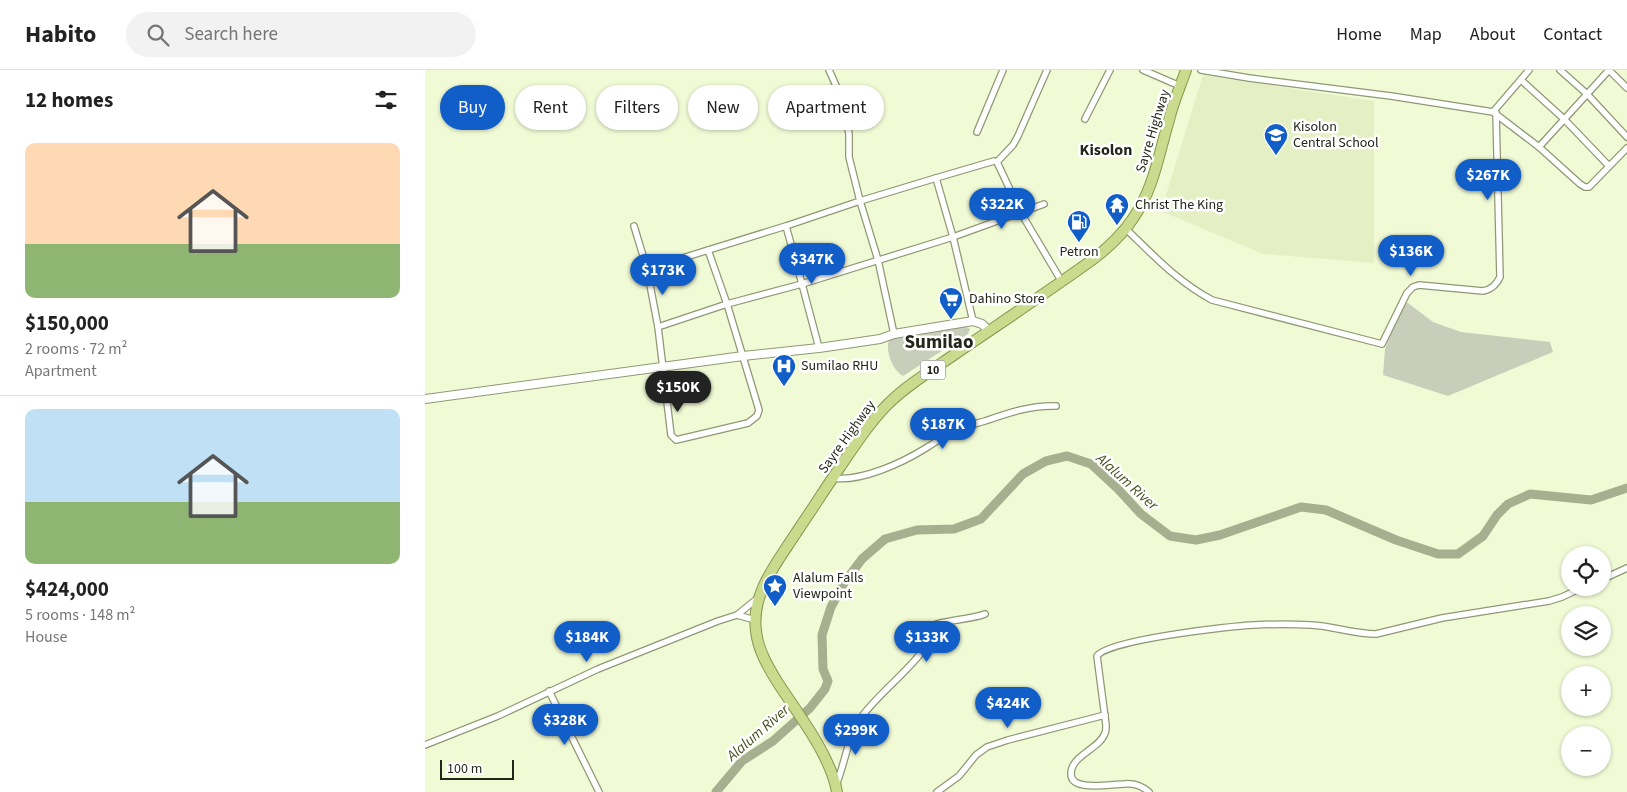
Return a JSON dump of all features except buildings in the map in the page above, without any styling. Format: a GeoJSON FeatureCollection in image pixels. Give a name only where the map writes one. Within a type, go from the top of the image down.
{"type":"FeatureCollection","features":[{"type":"Feature","properties":{"kind":"highway","name":"Sayre Highway"},"geometry":{"type":"LineString","coordinates":[[836,789],[823,755],[763,656],[757,640],[756,606],[768,576],[864,433],[889,403],[918,380],[1062,282],[1106,249],[1126,229],[1142,204],[1152,182],[1172,109],[1186,70]]}},
{"type":"Feature","properties":{"kind":"street"},"geometry":{"type":"LineString","coordinates":[[829,70],[838,87],[846,115],[849,134],[849,157],[878,260],[894,334]]}},
{"type":"Feature","properties":{"kind":"street"},"geometry":{"type":"LineString","coordinates":[[977,132],[1003,70]]}},
{"type":"Feature","properties":{"kind":"street"},"geometry":{"type":"LineString","coordinates":[[647,270],[786,226],[860,200],[994,161],[997,162],[1018,136],[1047,70]]}},
{"type":"Feature","properties":{"kind":"street"},"geometry":{"type":"LineString","coordinates":[[1085,119],[1110,70]]}},
{"type":"Feature","properties":{"kind":"street"},"geometry":{"type":"LineString","coordinates":[[1143,70],[1180,86]]}},
{"type":"Feature","properties":{"kind":"street"},"geometry":{"type":"LineString","coordinates":[[1201,70],[1391,96],[1495,113],[1539,147],[1585,187],[1589,187],[1627,148]]}},
{"type":"Feature","properties":{"kind":"street"},"geometry":{"type":"LineString","coordinates":[[1126,229],[1179,279],[1212,300],[1382,344],[1407,292],[1413,287],[1419,285],[1483,292],[1497,284],[1500,277],[1495,113],[1529,70]]}},
{"type":"Feature","properties":{"kind":"street"},"geometry":{"type":"LineString","coordinates":[[1560,70],[1587,94],[1627,137]]}},
{"type":"Feature","properties":{"kind":"street"},"geometry":{"type":"LineString","coordinates":[[1539,147],[1609,70],[1627,88]]}},
{"type":"Feature","properties":{"kind":"street"},"geometry":{"type":"LineString","coordinates":[[1521,80],[1564,119],[1609,166]]}},
{"type":"Feature","properties":{"kind":"street"},"geometry":{"type":"LineString","coordinates":[[997,162],[1021,213],[1062,282]]}},
{"type":"Feature","properties":{"kind":"street"},"geometry":{"type":"LineString","coordinates":[[936,178],[953,237],[973,321]]}},
{"type":"Feature","properties":{"kind":"street"},"geometry":{"type":"LineString","coordinates":[[658,327],[727,304],[802,284],[953,237],[1044,204]]}},
{"type":"Feature","properties":{"kind":"street"},"geometry":{"type":"LineString","coordinates":[[634,226],[647,270],[658,327],[671,435],[676,440],[748,423],[757,416],[759,410],[727,304],[708,250]]}},
{"type":"Feature","properties":{"kind":"street"},"geometry":{"type":"LineString","coordinates":[[786,226],[819,348]]}},
{"type":"Feature","properties":{"kind":"street"},"geometry":{"type":"LineString","coordinates":[[425,398],[743,356],[819,348],[880,339],[894,334],[973,321],[982,324],[989,331]]}},
{"type":"Feature","properties":{"kind":"street"},"geometry":{"type":"LineString","coordinates":[[833,478],[854,478],[885,468],[971,424],[1022,409],[1056,406]]}},
{"type":"Feature","properties":{"kind":"street"},"geometry":{"type":"LineString","coordinates":[[1611,575],[1627,568]]}},
{"type":"Feature","properties":{"kind":"street"},"geometry":{"type":"LineString","coordinates":[[425,745],[498,716],[598,669],[737,615],[759,596]]}},
{"type":"Feature","properties":{"kind":"street"},"geometry":{"type":"LineString","coordinates":[[1149,792],[1135,784],[1085,790],[1074,783],[1071,773],[1075,763],[1102,739],[1105,734],[1105,715],[1097,656],[1101,651],[1133,642],[1217,628],[1253,625],[1314,625],[1365,634],[1376,634],[1442,618],[1549,601],[1564,596]]}},
{"type":"Feature","properties":{"kind":"street"},"geometry":{"type":"LineString","coordinates":[[836,789],[846,753],[858,723],[921,653],[926,646],[931,628],[936,623],[970,619],[985,614]]}},
{"type":"Feature","properties":{"kind":"street"},"geometry":{"type":"LineString","coordinates":[[737,615],[755,620]]}},
{"type":"Feature","properties":{"kind":"street"},"geometry":{"type":"LineString","coordinates":[[549,691],[599,792]]}},
{"type":"Feature","properties":{"kind":"street"},"geometry":{"type":"LineString","coordinates":[[937,792],[959,776],[976,755],[987,747],[1105,715]]}},
{"type":"Feature","properties":{"kind":"shaded area","name":"Kisolon Central School"},"geometry":{"type":"Polygon","coordinates":[[[1203,75],[1374,101],[1374,263],[1263,254],[1161,211],[1203,75]]]}},
{"type":"Feature","properties":{"kind":"shaded area"},"geometry":{"type":"Polygon","coordinates":[[[1404,300],[1433,322],[1461,332],[1550,342],[1553,352],[1448,396],[1383,375],[1385,349],[1404,300]]]}},
{"type":"Feature","properties":{"kind":"shaded area"},"geometry":{"type":"Polygon","coordinates":[[[965,326],[970,329],[968,334],[903,376],[892,364],[888,348],[890,338],[965,326]]]}},
{"type":"Feature","properties":{"kind":"waterway","name":"Alalum River"},"geometry":{"type":"LineString","coordinates":[[716,792],[742,761],[773,741],[810,708],[825,689],[828,681],[823,669],[822,635],[831,607],[844,583],[862,559],[885,539],[917,530],[954,529],[981,519],[1023,474],[1046,461],[1067,456],[1091,464],[1141,514],[1170,536],[1196,540],[1220,535],[1301,507],[1326,510],[1396,540],[1438,554],[1458,554],[1483,536],[1497,515],[1508,504],[1530,494],[1591,500],[1627,488]]}},
{"type":"Feature","properties":{"kind":"place","name":"Kisolon Central School"},"geometry":{"type":"Point","coordinates":[1276,156]}},
{"type":"Feature","properties":{"kind":"place","name":"Christ The King"},"geometry":{"type":"Point","coordinates":[1117,226]}},
{"type":"Feature","properties":{"kind":"place","name":"Petron"},"geometry":{"type":"Point","coordinates":[1079,243]}},
{"type":"Feature","properties":{"kind":"place","name":"Dahino Store"},"geometry":{"type":"Point","coordinates":[951,320]}},
{"type":"Feature","properties":{"kind":"place","name":"Sumilao RHU"},"geometry":{"type":"Point","coordinates":[784,387]}},
{"type":"Feature","properties":{"kind":"place","name":"Alalum Falls Viewpoint"},"geometry":{"type":"Point","coordinates":[775,607]}},
{"type":"Feature","properties":{"kind":"district","name":"Kisolon"},"geometry":{"type":"Point","coordinates":[1106,150]}},
{"type":"Feature","properties":{"kind":"district","name":"Sumilao"},"geometry":{"type":"Point","coordinates":[939,342]}}]}
